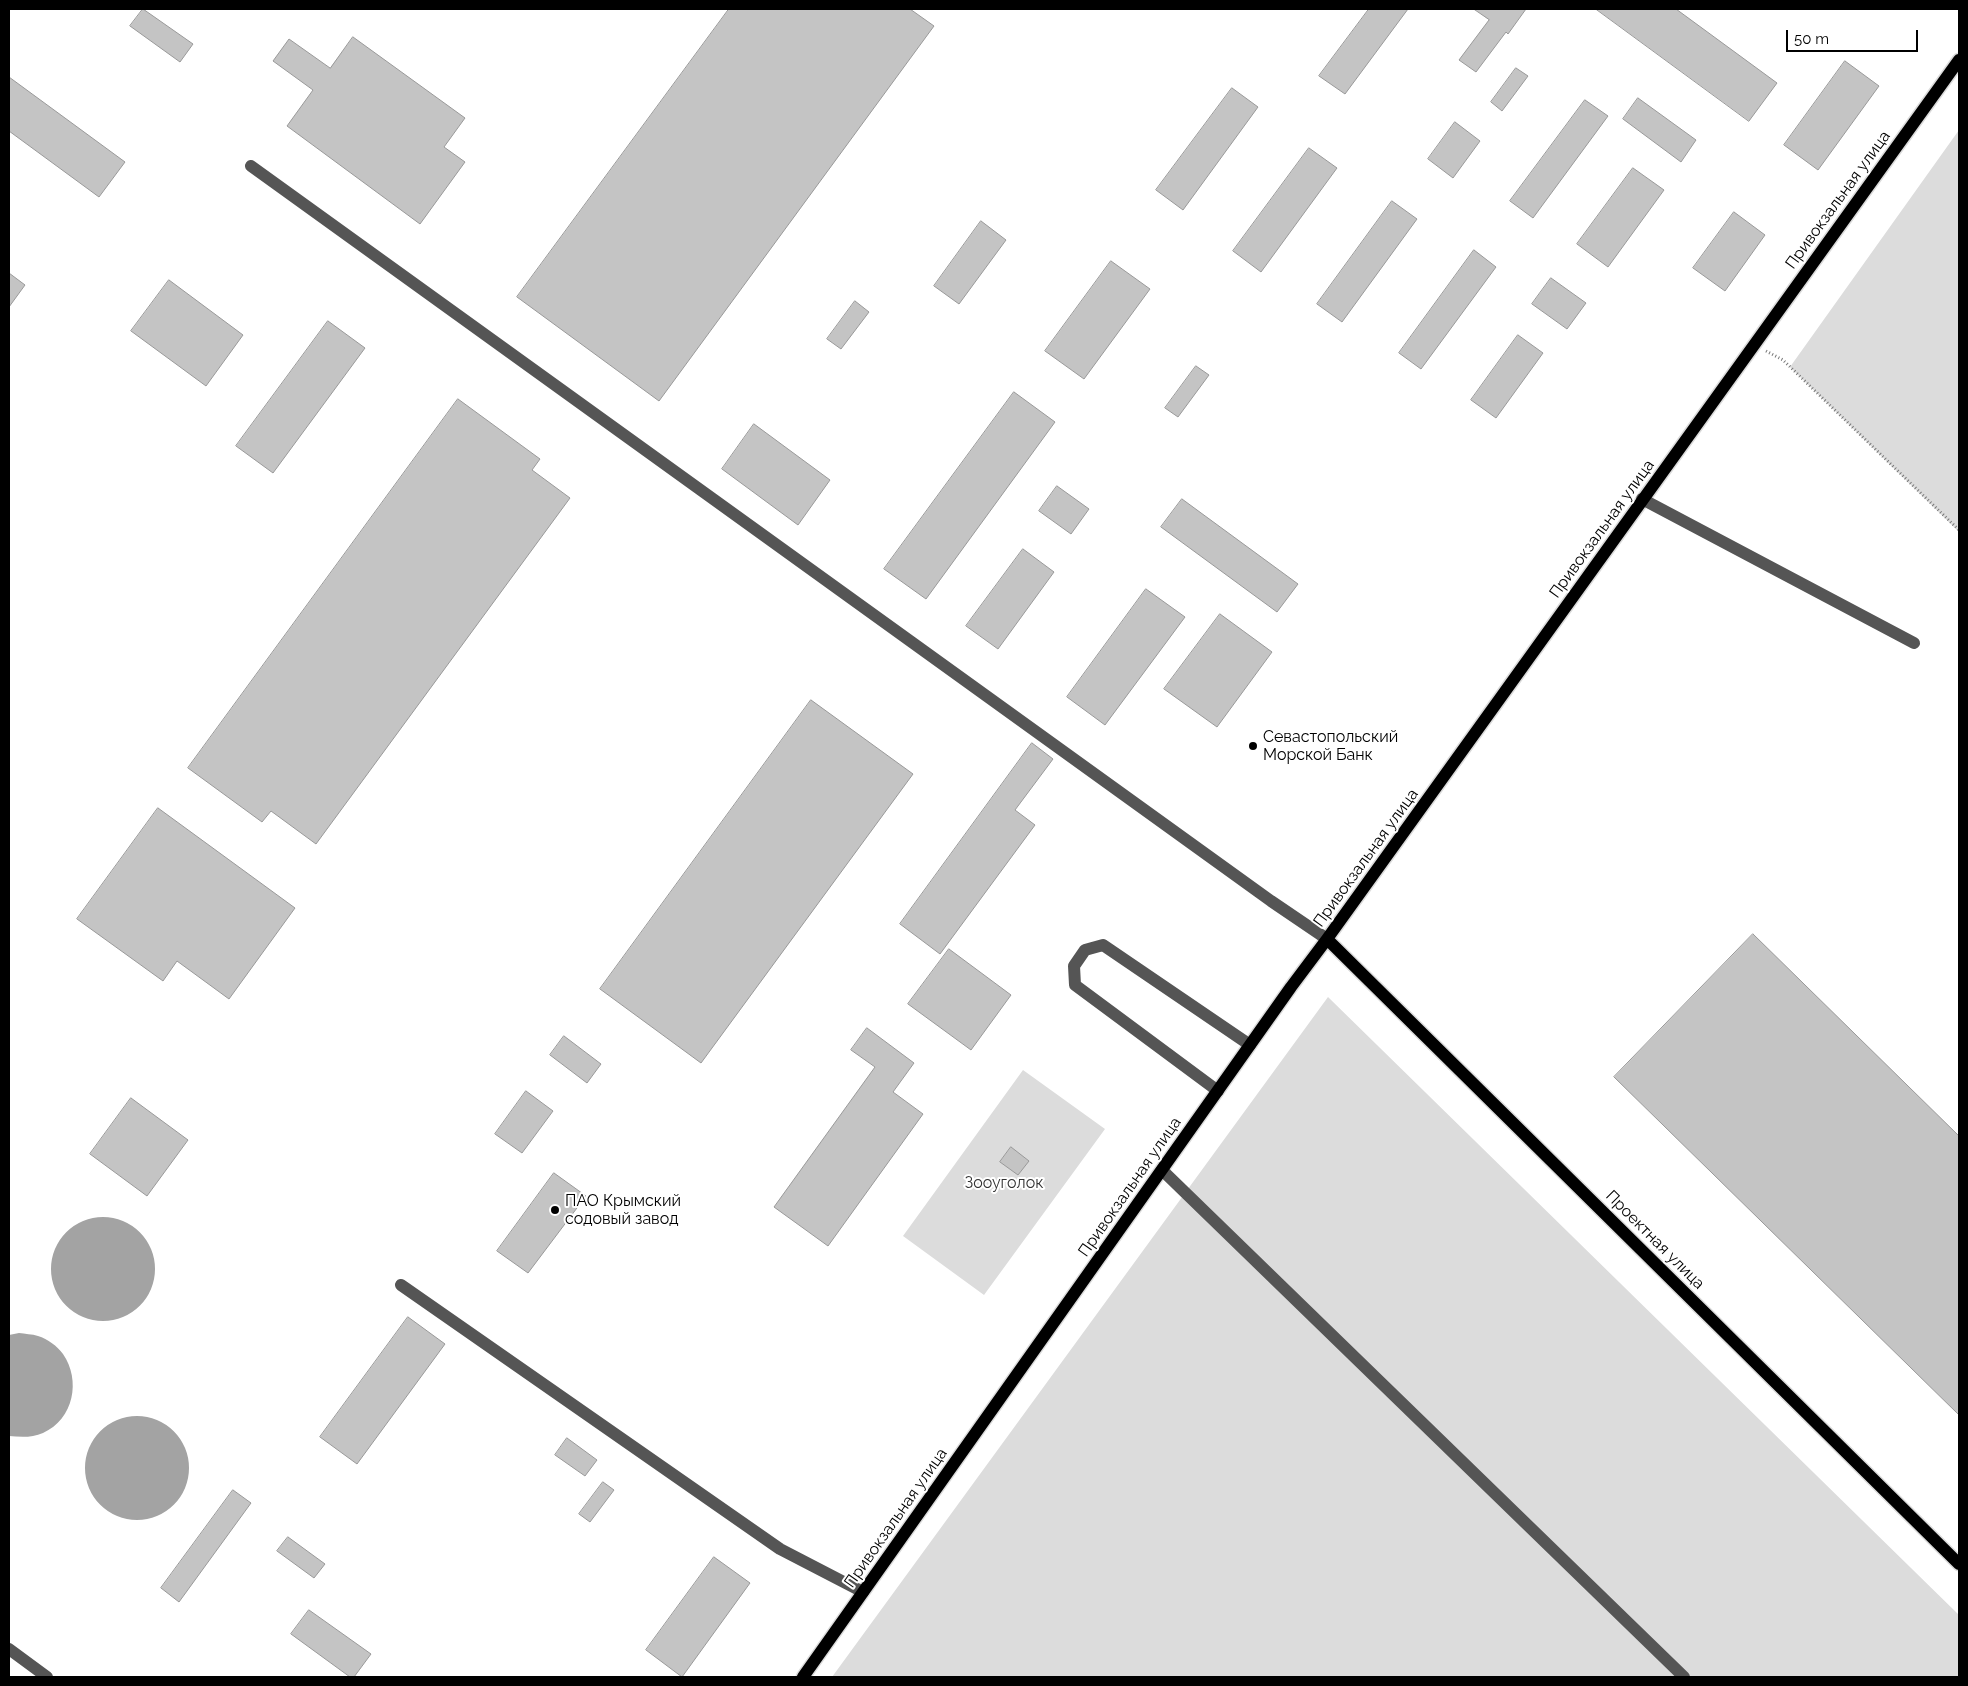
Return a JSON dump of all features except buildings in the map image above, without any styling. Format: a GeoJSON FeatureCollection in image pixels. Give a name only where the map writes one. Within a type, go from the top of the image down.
{"type":"FeatureCollection","features":[{"type":"Feature","properties":{"kind":"main road","name":"Привокзальная улица"},"geometry":{"type":"LineString","coordinates":[[803,1677],[1250,1045],[1959,60]]}},
{"type":"Feature","properties":{"kind":"main road","name":"Проектная улица"},"geometry":{"type":"LineString","coordinates":[[1328,939],[1959,1564]]}},
{"type":"Feature","properties":{"kind":"lane"},"geometry":{"type":"LineString","coordinates":[[251,166],[1271,901],[1328,939]]}},
{"type":"Feature","properties":{"kind":"lane"},"geometry":{"type":"LineString","coordinates":[[1642,500],[1914,643]]}},
{"type":"Feature","properties":{"kind":"lane"},"geometry":{"type":"LineString","coordinates":[[1218,1091],[1075,985],[1074,966],[1085,950],[1103,945],[1250,1045]]}},
{"type":"Feature","properties":{"kind":"lane"},"geometry":{"type":"LineString","coordinates":[[1162,1170],[1684,1677]]}},
{"type":"Feature","properties":{"kind":"lane"},"geometry":{"type":"LineString","coordinates":[[401,1285],[780,1550],[863,1592]]}},
{"type":"Feature","properties":{"kind":"lane"},"geometry":{"type":"LineString","coordinates":[[9,1649],[47,1677]]}},
{"type":"Feature","properties":{"kind":"path"},"geometry":{"type":"LineString","coordinates":[[1754,344],[1783,360],[1959,530]]}},
{"type":"Feature","properties":{"kind":"green space"},"geometry":{"type":"Polygon","coordinates":[[[1959,130],[1959,532],[1790,367],[1959,130]]]}},
{"type":"Feature","properties":{"kind":"green space"},"geometry":{"type":"Polygon","coordinates":[[[1328,997],[1959,1615],[1959,1677],[832,1677],[1328,997]]]}},
{"type":"Feature","properties":{"kind":"green space","name":"Зооуголок"},"geometry":{"type":"Polygon","coordinates":[[[1023,1070],[1105,1129],[984,1295],[903,1236],[1023,1070]]]}},
{"type":"Feature","properties":{"kind":"shaded area"},"geometry":{"type":"Polygon","coordinates":[[[103,1217],[123,1221],[140,1232],[151,1249],[155,1269],[151,1289],[140,1306],[123,1317],[103,1321],[83,1317],[66,1306],[55,1289],[51,1269],[55,1249],[66,1232],[83,1221],[103,1217]]]}},
{"type":"Feature","properties":{"kind":"shaded area"},"geometry":{"type":"Polygon","coordinates":[[[19,1333],[31,1334],[45,1339],[63,1354],[69,1364],[73,1387],[68,1409],[53,1427],[39,1435],[22,1437],[9,1436],[9,1335],[19,1333]]]}},
{"type":"Feature","properties":{"kind":"shaded area"},"geometry":{"type":"Polygon","coordinates":[[[137,1416],[157,1420],[174,1431],[185,1448],[189,1468],[185,1488],[174,1505],[157,1516],[137,1520],[117,1516],[100,1505],[89,1488],[85,1468],[89,1448],[100,1431],[117,1420],[137,1416]]]}},
{"type":"Feature","properties":{"kind":"place","name":"Севастопольский Морской Банк"},"geometry":{"type":"Point","coordinates":[1253,746]}},
{"type":"Feature","properties":{"kind":"place","name":"ПАО Крымский содовый завод"},"geometry":{"type":"Point","coordinates":[555,1210]}}]}
